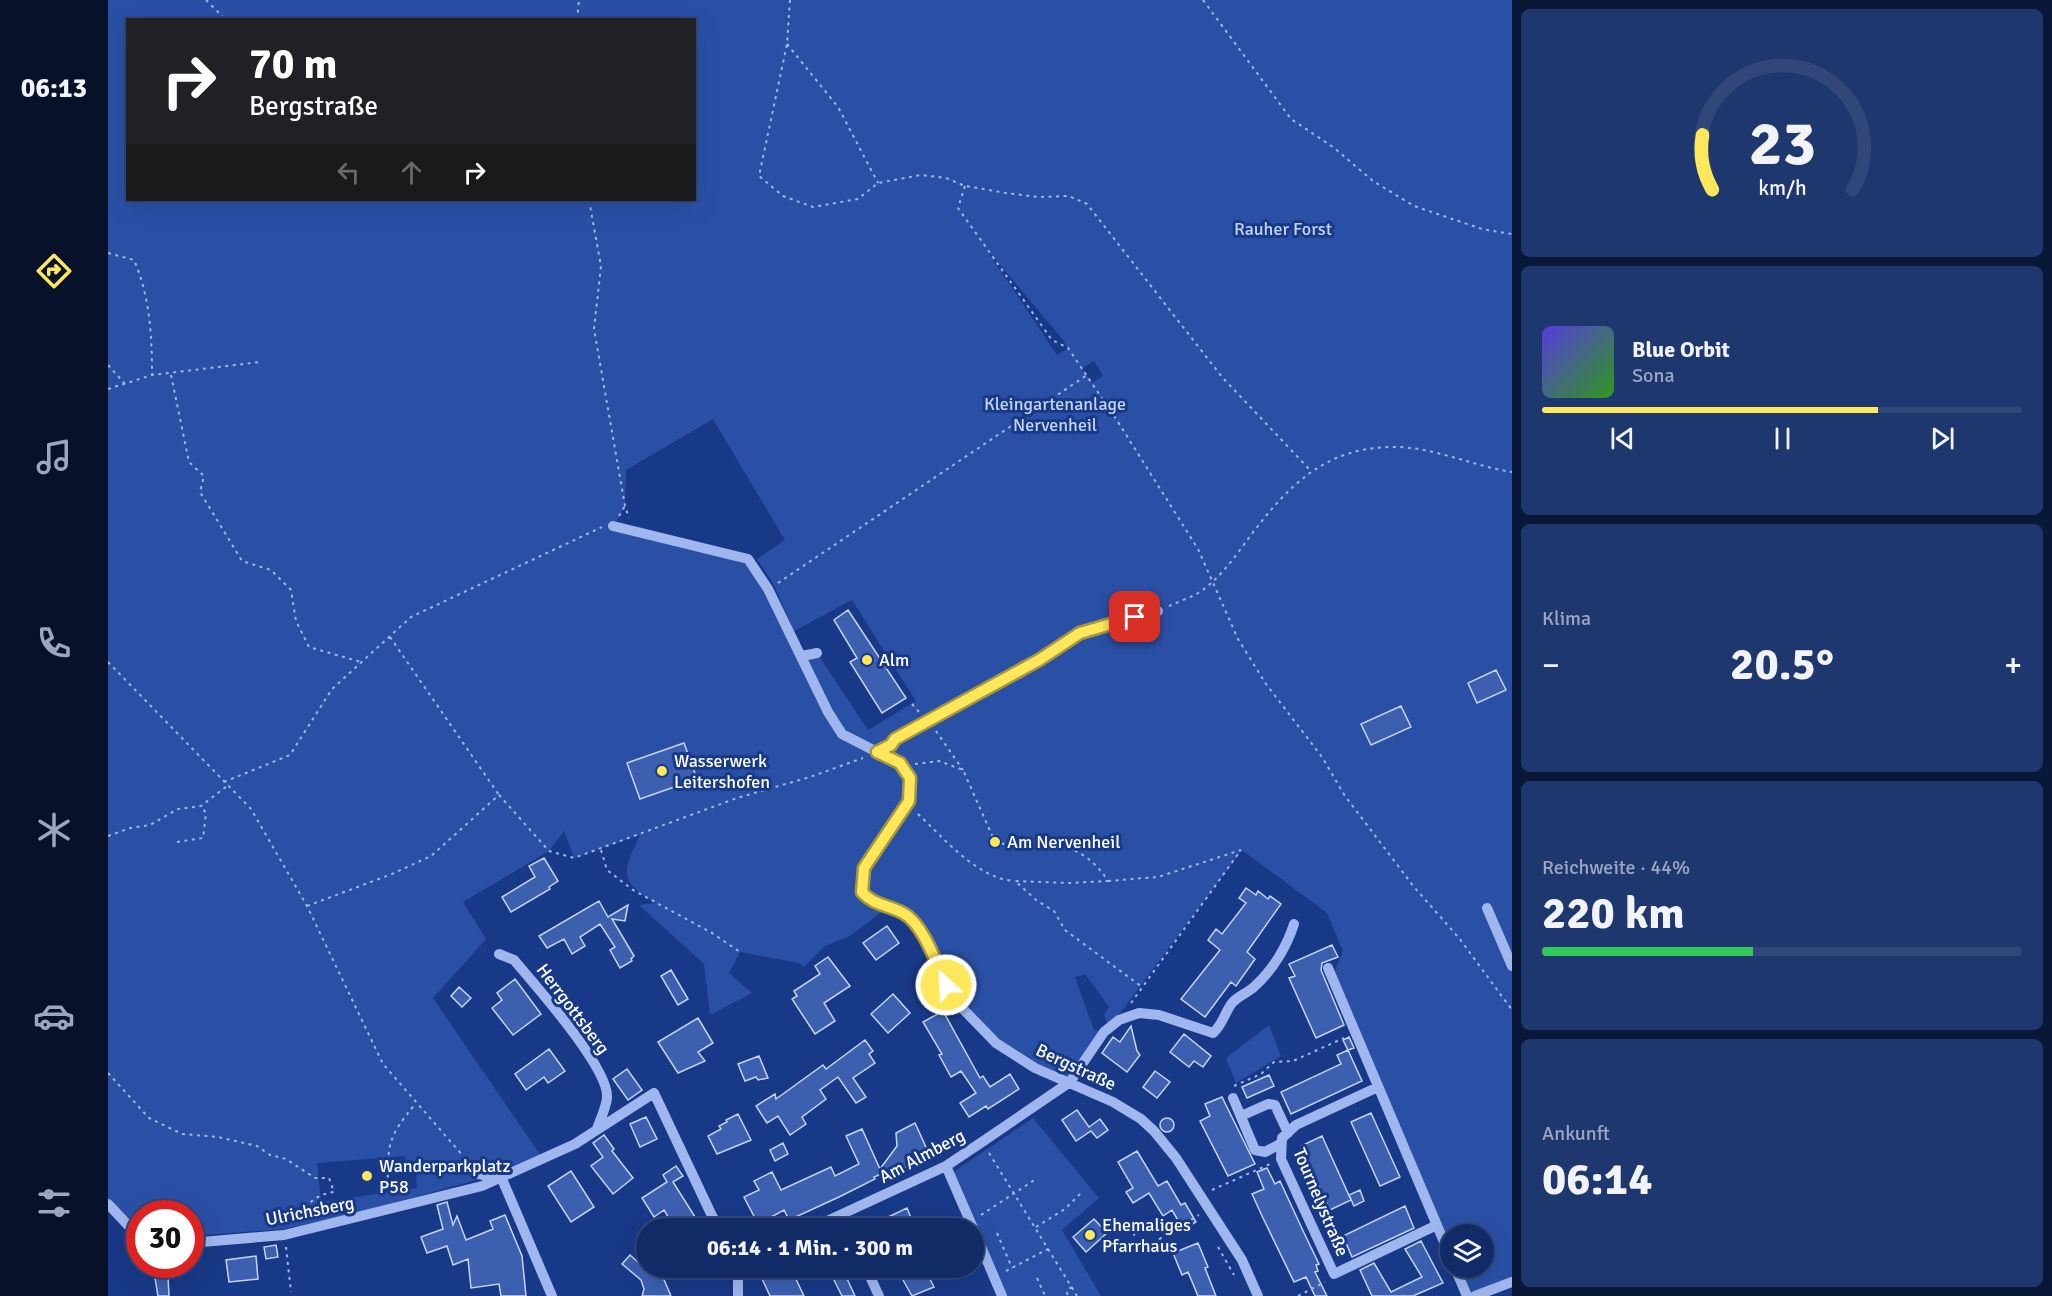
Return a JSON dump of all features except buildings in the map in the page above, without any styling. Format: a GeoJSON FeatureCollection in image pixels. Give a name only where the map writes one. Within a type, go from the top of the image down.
{"type":"FeatureCollection","features":[{"type":"Feature","properties":{"kind":"street"},"geometry":{"type":"LineString","coordinates":[[613,526],[748,559],[768,589],[828,712],[842,734],[900,763],[910,778],[907,805]]}},
{"type":"Feature","properties":{"kind":"street"},"geometry":{"type":"LineString","coordinates":[[877,752],[891,745],[895,739],[1039,660],[1080,633],[1158,611]]}},
{"type":"Feature","properties":{"kind":"street"},"geometry":{"type":"LineString","coordinates":[[802,656],[818,653]]}},
{"type":"Feature","properties":{"kind":"street","name":"Bergstraße"},"geometry":{"type":"LineString","coordinates":[[907,805],[864,868],[862,892],[870,901],[906,914],[923,934],[946,985],[962,1008],[996,1043],[1035,1068],[1113,1102],[1141,1119],[1176,1158],[1242,1260],[1258,1296]]}},
{"type":"Feature","properties":{"kind":"street"},"geometry":{"type":"LineString","coordinates":[[1491,911],[1512,966]]}},
{"type":"Feature","properties":{"kind":"street"},"geometry":{"type":"LineString","coordinates":[[1070,1082],[1104,1032],[1119,1020],[1139,1013],[1159,1015],[1212,1033],[1218,1029],[1225,1012],[1237,998],[1255,986],[1287,945],[1294,924]]}},
{"type":"Feature","properties":{"kind":"street","name":"Herrgottsberg"},"geometry":{"type":"LineString","coordinates":[[499,954],[514,960],[591,1057],[604,1078],[607,1098],[597,1129]]}},
{"type":"Feature","properties":{"kind":"street"},"geometry":{"type":"LineString","coordinates":[[1328,968],[1440,1232]]}},
{"type":"Feature","properties":{"kind":"street","name":"Am Almberg"},"geometry":{"type":"LineString","coordinates":[[835,1218],[946,1166],[1070,1082]]}},
{"type":"Feature","properties":{"kind":"street","name":"Tournelystraße"},"geometry":{"type":"LineString","coordinates":[[1378,1087],[1319,1114],[1288,1133],[1282,1138],[1280,1144],[1281,1159],[1334,1274],[1437,1225]]}},
{"type":"Feature","properties":{"kind":"street"},"geometry":{"type":"LineString","coordinates":[[478,1174],[502,1179],[547,1159],[654,1093],[713,1218]]}},
{"type":"Feature","properties":{"kind":"street"},"geometry":{"type":"LineString","coordinates":[[1233,1098],[1255,1150],[1264,1152],[1280,1144]]}},
{"type":"Feature","properties":{"kind":"street"},"geometry":{"type":"LineString","coordinates":[[1240,1116],[1268,1104],[1275,1105],[1288,1133]]}},
{"type":"Feature","properties":{"kind":"street"},"geometry":{"type":"LineString","coordinates":[[946,1166],[968,1218]]}},
{"type":"Feature","properties":{"kind":"street"},"geometry":{"type":"LineString","coordinates":[[502,1179],[552,1296]]}},
{"type":"Feature","properties":{"kind":"street","name":"Ulrichsberg"},"geometry":{"type":"LineString","coordinates":[[204,1242],[288,1234],[367,1217],[502,1179]]}},
{"type":"Feature","properties":{"kind":"street"},"geometry":{"type":"LineString","coordinates":[[108,1204],[126,1223]]}},
{"type":"Feature","properties":{"kind":"street"},"geometry":{"type":"LineString","coordinates":[[984,1255],[1002,1296]]}},
{"type":"Feature","properties":{"kind":"street"},"geometry":{"type":"LineString","coordinates":[[738,1278],[738,1296]]}},
{"type":"Feature","properties":{"kind":"street"},"geometry":{"type":"LineString","coordinates":[[871,1278],[879,1296]]}},
{"type":"Feature","properties":{"kind":"street"},"geometry":{"type":"LineString","coordinates":[[1459,1278],[1467,1296]]}},
{"type":"Feature","properties":{"kind":"street"},"geometry":{"type":"LineString","coordinates":[[1475,1296],[1512,1282]]}},
{"type":"Feature","properties":{"kind":"path"},"geometry":{"type":"LineString","coordinates":[[206,0],[224,17],[230,18]]}},
{"type":"Feature","properties":{"kind":"path"},"geometry":{"type":"LineString","coordinates":[[577,18],[579,0]]}},
{"type":"Feature","properties":{"kind":"path"},"geometry":{"type":"LineString","coordinates":[[790,0],[787,44],[759,176],[783,196],[813,207],[858,199],[878,183],[921,175],[946,178],[965,186],[1038,197],[1069,196],[1086,204],[1222,377],[1310,470]]}},
{"type":"Feature","properties":{"kind":"path"},"geometry":{"type":"LineString","coordinates":[[1203,0],[1291,119],[1333,147],[1373,181],[1414,206],[1482,229],[1512,234]]}},
{"type":"Feature","properties":{"kind":"path"},"geometry":{"type":"LineString","coordinates":[[787,44],[838,107],[878,183]]}},
{"type":"Feature","properties":{"kind":"path"},"geometry":{"type":"LineString","coordinates":[[965,186],[958,208],[1052,340],[1068,348],[1086,375],[1198,549],[1238,639],[1266,684],[1322,757],[1345,796],[1414,887],[1459,938],[1512,1010]]}},
{"type":"Feature","properties":{"kind":"path"},"geometry":{"type":"LineString","coordinates":[[589,201],[601,266],[594,329],[625,506],[634,532]]}},
{"type":"Feature","properties":{"kind":"path"},"geometry":{"type":"LineString","coordinates":[[108,253],[134,260],[144,282],[152,339],[152,375]]}},
{"type":"Feature","properties":{"kind":"path"},"geometry":{"type":"LineString","coordinates":[[108,389],[152,375],[171,375],[260,362]]}},
{"type":"Feature","properties":{"kind":"path"},"geometry":{"type":"LineString","coordinates":[[108,365],[125,384]]}},
{"type":"Feature","properties":{"kind":"path"},"geometry":{"type":"LineString","coordinates":[[171,375],[189,462],[204,476],[200,492],[242,561],[271,570],[291,590],[296,621],[309,647],[361,662]]}},
{"type":"Feature","properties":{"kind":"path"},"geometry":{"type":"LineString","coordinates":[[768,589],[1086,375]]}},
{"type":"Feature","properties":{"kind":"path"},"geometry":{"type":"LineString","coordinates":[[1158,611],[1198,592],[1213,581],[1268,512],[1310,470],[1359,450],[1392,447],[1432,452],[1482,468],[1512,472]]}},
{"type":"Feature","properties":{"kind":"path"},"geometry":{"type":"LineString","coordinates":[[224,782],[291,755],[332,688],[411,617],[486,579],[603,526],[613,526]]}},
{"type":"Feature","properties":{"kind":"path"},"geometry":{"type":"LineString","coordinates":[[390,636],[499,795],[549,851],[573,858],[737,798],[810,777],[877,752]]}},
{"type":"Feature","properties":{"kind":"path"},"geometry":{"type":"LineString","coordinates":[[108,662],[251,809],[307,906],[383,1064],[478,1174]]}},
{"type":"Feature","properties":{"kind":"path"},"geometry":{"type":"LineString","coordinates":[[929,721],[963,770],[995,842],[1005,846],[1055,843],[1078,850],[1088,857],[1108,881]]}},
{"type":"Feature","properties":{"kind":"path"},"geometry":{"type":"LineString","coordinates":[[925,762],[939,762],[963,770]]}},
{"type":"Feature","properties":{"kind":"path"},"geometry":{"type":"LineString","coordinates":[[108,836],[130,828],[150,825],[178,809],[201,806],[228,786]]}},
{"type":"Feature","properties":{"kind":"path"},"geometry":{"type":"LineString","coordinates":[[307,906],[392,874],[431,856],[499,795]]}},
{"type":"Feature","properties":{"kind":"path"},"geometry":{"type":"LineString","coordinates":[[907,805],[961,854],[991,875],[1015,881],[1069,884],[1158,877],[1241,850],[1119,1020]]}},
{"type":"Feature","properties":{"kind":"path"},"geometry":{"type":"LineString","coordinates":[[177,842],[203,838],[206,813],[201,806]]}},
{"type":"Feature","properties":{"kind":"path"},"geometry":{"type":"LineString","coordinates":[[601,849],[607,870],[633,890],[712,933],[740,952]]}},
{"type":"Feature","properties":{"kind":"path"},"geometry":{"type":"LineString","coordinates":[[1015,881],[1036,900],[1054,911],[1065,930],[1142,987]]}},
{"type":"Feature","properties":{"kind":"path"},"geometry":{"type":"LineString","coordinates":[[1233,1098],[1231,1088],[1262,1074],[1274,1062],[1293,1061],[1355,1033]]}},
{"type":"Feature","properties":{"kind":"path"},"geometry":{"type":"LineString","coordinates":[[108,1073],[149,1118],[182,1134],[218,1137],[257,1146],[270,1155],[286,1159],[315,1178],[329,1178],[334,1192],[321,1194],[305,1208],[300,1225],[288,1234],[291,1292]]}},
{"type":"Feature","properties":{"kind":"path"},"geometry":{"type":"LineString","coordinates":[[388,1185],[387,1148],[401,1121],[417,1102]]}},
{"type":"Feature","properties":{"kind":"path"},"geometry":{"type":"LineString","coordinates":[[982,1142],[1072,1287],[1071,1296]]}},
{"type":"Feature","properties":{"kind":"path"},"geometry":{"type":"LineString","coordinates":[[1200,1196],[1281,1159]]}},
{"type":"Feature","properties":{"kind":"path"},"geometry":{"type":"LineString","coordinates":[[983,1218],[1036,1179]]}},
{"type":"Feature","properties":{"kind":"path"},"geometry":{"type":"LineString","coordinates":[[1035,1228],[1065,1209],[1083,1191]]}},
{"type":"Feature","properties":{"kind":"path"},"geometry":{"type":"LineString","coordinates":[[1169,1233],[1154,1221],[1144,1221],[1136,1226],[1133,1240],[1138,1252],[1209,1209]]}},
{"type":"Feature","properties":{"kind":"path"},"geometry":{"type":"LineString","coordinates":[[997,1233],[1012,1268],[1048,1249]]}},
{"type":"Feature","properties":{"kind":"path"},"geometry":{"type":"LineString","coordinates":[[1298,1296],[1327,1282],[1334,1274]]}},
{"type":"Feature","properties":{"kind":"path"},"geometry":{"type":"LineString","coordinates":[[1038,1278],[1045,1296]]}},
{"type":"Feature","properties":{"kind":"path"},"geometry":{"type":"LineString","coordinates":[[1071,1296],[1068,1289],[1072,1287]]}},
{"type":"Feature","properties":{"kind":"green space"},"geometry":{"type":"Polygon","coordinates":[[[108,0],[1512,0],[1512,1282],[1467,1296],[1459,1278],[1494,1278],[1494,1224],[1440,1224],[1440,1232],[1332,978],[1343,951],[1327,913],[1242,850],[1121,1012],[1108,1025],[1104,1015],[1109,1007],[1085,974],[1075,977],[1094,1030],[1104,1032],[1070,1082],[1035,1068],[962,1008],[906,914],[888,907],[850,936],[825,946],[804,967],[799,963],[740,952],[729,973],[752,993],[710,1015],[704,964],[639,905],[656,903],[629,882],[627,867],[640,835],[574,858],[564,831],[549,851],[463,902],[486,939],[433,998],[541,1156],[501,1173],[365,1211],[284,1229],[204,1235],[204,1200],[126,1200],[126,1218],[108,1200],[108,0]],[[984,246],[1057,355],[1067,349],[1064,341],[984,246]],[[1094,361],[1082,368],[1092,383],[1103,376],[1094,361]],[[713,419],[626,470],[625,506],[614,526],[748,559],[802,656],[817,653],[868,730],[916,701],[852,600],[794,631],[773,583],[757,559],[785,540],[713,419]],[[405,1156],[317,1163],[321,1202],[417,1188],[416,1170],[406,1171],[405,1156]]]}},
{"type":"Feature","properties":{"kind":"green space"},"geometry":{"type":"Polygon","coordinates":[[[1269,1025],[1281,1056],[1236,1083],[1226,1058],[1269,1025]]]}},
{"type":"Feature","properties":{"kind":"green space"},"geometry":{"type":"Polygon","coordinates":[[[1033,1118],[1099,1198],[1062,1230],[1101,1296],[1005,1296],[984,1247],[984,1218],[971,1218],[952,1173],[1033,1118]]]}},
{"type":"Feature","properties":{"kind":"place","name":"Alm"},"geometry":{"type":"Point","coordinates":[867,660]}},
{"type":"Feature","properties":{"kind":"place","name":"Wasserwerk Leitershofen"},"geometry":{"type":"Point","coordinates":[662,771]}},
{"type":"Feature","properties":{"kind":"place","name":"Am Nervenheil"},"geometry":{"type":"Point","coordinates":[995,842]}},
{"type":"Feature","properties":{"kind":"place","name":"Wanderparkplatz P58"},"geometry":{"type":"Point","coordinates":[367,1176]}},
{"type":"Feature","properties":{"kind":"place","name":"Ehemaliges Pfarrhaus"},"geometry":{"type":"Point","coordinates":[1090,1235]}},
{"type":"Feature","properties":{"kind":"route"},"geometry":{"type":"LineString","coordinates":[[946,985],[923,934],[906,914],[870,901],[862,892],[864,868],[906,809],[909,801],[910,778],[900,763],[877,752],[891,745],[895,739],[1039,660],[1080,633],[1135,617]]}},
{"type":"Feature","properties":{"kind":"park label","name":"Rauher Forst"},"geometry":{"type":"Point","coordinates":[1283,229]}},
{"type":"Feature","properties":{"kind":"park label","name":"Kleingartenanlage Nervenheil"},"geometry":{"type":"Point","coordinates":[1055,414]}}]}
